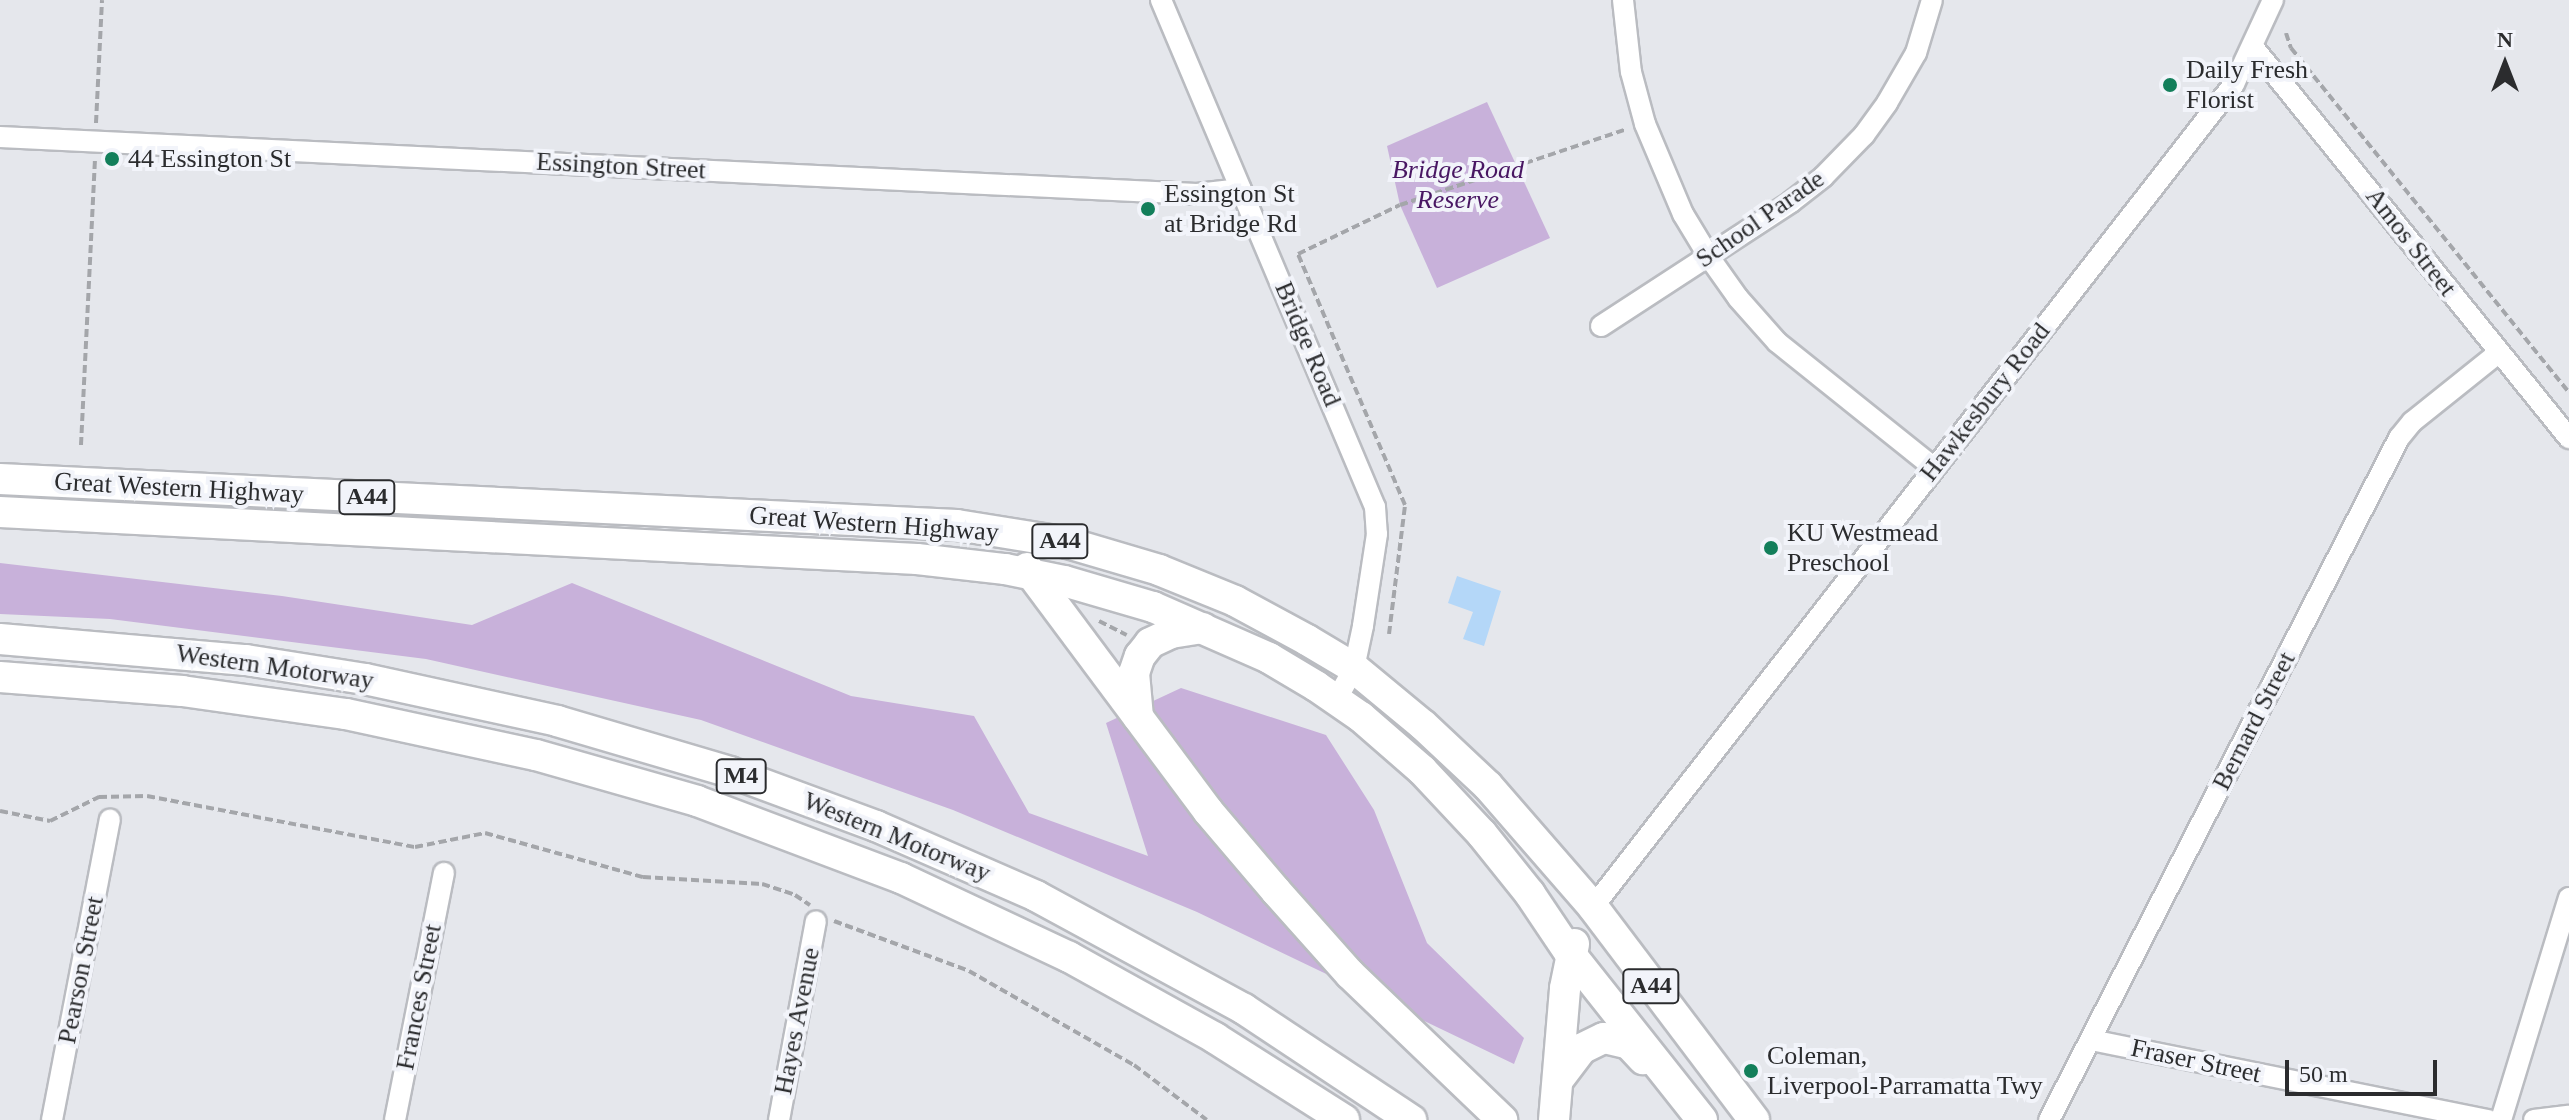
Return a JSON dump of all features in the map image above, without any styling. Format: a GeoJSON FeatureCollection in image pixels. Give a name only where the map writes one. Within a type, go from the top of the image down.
{"type":"FeatureCollection","features":[{"type":"Feature","properties":{"kind":"highway","name":"Great Western Highway"},"geometry":{"type":"LineString","coordinates":[[0,479],[876,520],[1002,531],[1103,551],[1235,601],[1354,668],[1423,725],[1488,786],[1593,907],[1754,1120]]}},
{"type":"Feature","properties":{"kind":"highway","name":"Great Western Highway"},"geometry":{"type":"LineString","coordinates":[[0,512],[917,559],[1035,575],[1099,589],[1203,628],[1269,658],[1337,699],[1422,770],[1454,802],[1530,894],[1569,952],[1696,1113]]}},
{"type":"Feature","properties":{"kind":"highway"},"geometry":{"type":"LineString","coordinates":[[876,520],[986,546],[1010,556],[1035,575],[1208,811],[1350,974],[1502,1120]]}},
{"type":"Feature","properties":{"kind":"highway"},"geometry":{"type":"LineString","coordinates":[[1138,719],[1134,673],[1140,656],[1150,643],[1171,633],[1203,628]]}},
{"type":"Feature","properties":{"kind":"highway","name":"Western Motorway"},"geometry":{"type":"LineString","coordinates":[[0,639],[246,660],[365,679],[557,721],[730,772],[876,826],[1036,896],[1244,1009],[1411,1120]]}},
{"type":"Feature","properties":{"kind":"highway","name":"Western Motorway"},"geometry":{"type":"LineString","coordinates":[[0,677],[182,691],[346,714],[536,755],[697,801],[862,862],[1057,950],[1202,1031],[1344,1120]]}},
{"type":"Feature","properties":{"kind":"highway"},"geometry":{"type":"LineString","coordinates":[[1554,1120],[1569,952],[1593,907]]}},
{"type":"Feature","properties":{"kind":"highway"},"geometry":{"type":"LineString","coordinates":[[1557,1081],[1581,1049],[1597,1040],[1612,1038],[1629,1044],[1663,1086],[1696,1113]]}},
{"type":"Feature","properties":{"kind":"street","name":"Bridge Road"},"geometry":{"type":"LineString","coordinates":[[1161,0],[1375,507],[1377,534],[1354,668],[1337,699]]}},
{"type":"Feature","properties":{"kind":"street"},"geometry":{"type":"LineString","coordinates":[[1623,0],[1631,72],[1645,124],[1683,214],[1709,257],[1738,298],[1777,342],[1934,468]]}},
{"type":"Feature","properties":{"kind":"street","name":"School Parade"},"geometry":{"type":"LineString","coordinates":[[1601,326],[1809,189],[1864,135],[1912,61],[1932,0]]}},
{"type":"Feature","properties":{"kind":"street","name":"Hawkesbury Road"},"geometry":{"type":"LineString","coordinates":[[1593,907],[2234,84],[2273,0]]}},
{"type":"Feature","properties":{"kind":"street","name":"Amos Street"},"geometry":{"type":"LineString","coordinates":[[2253,47],[2569,438]]}},
{"type":"Feature","properties":{"kind":"street","name":"Essington Street"},"geometry":{"type":"LineString","coordinates":[[0,137],[1197,194],[1241,189]]}},
{"type":"Feature","properties":{"kind":"street","name":"Bernard Street"},"geometry":{"type":"LineString","coordinates":[[2049,1120],[2399,438],[2412,422],[2498,353]]}},
{"type":"Feature","properties":{"kind":"street"},"geometry":{"type":"LineString","coordinates":[[266,524],[267,493]]}},
{"type":"Feature","properties":{"kind":"street"},"geometry":{"type":"LineString","coordinates":[[500,536],[501,503]]}},
{"type":"Feature","properties":{"kind":"street","name":"Pearson Street"},"geometry":{"type":"LineString","coordinates":[[52,1120],[110,820]]}},
{"type":"Feature","properties":{"kind":"street","name":"Frances Street"},"geometry":{"type":"LineString","coordinates":[[395,1120],[444,873]]}},
{"type":"Feature","properties":{"kind":"street"},"geometry":{"type":"LineString","coordinates":[[2501,1120],[2569,898]]}},
{"type":"Feature","properties":{"kind":"street","name":"Hayes Avenue"},"geometry":{"type":"LineString","coordinates":[[779,1120],[820,916]]}},
{"type":"Feature","properties":{"kind":"street","name":"Fraser Street"},"geometry":{"type":"LineString","coordinates":[[2091,1040],[2489,1120]]}},
{"type":"Feature","properties":{"kind":"street"},"geometry":{"type":"LineString","coordinates":[[2534,1120],[2569,1116]]}},
{"type":"Feature","properties":{"kind":"path"},"geometry":{"type":"LineString","coordinates":[[96,126],[102,0]]}},
{"type":"Feature","properties":{"kind":"path","name":"Amos Street"},"geometry":{"type":"LineString","coordinates":[[2286,33],[2291,48],[2569,392]]}},
{"type":"Feature","properties":{"kind":"path"},"geometry":{"type":"LineString","coordinates":[[1298,254],[1400,205],[1645,124]]}},
{"type":"Feature","properties":{"kind":"path"},"geometry":{"type":"LineString","coordinates":[[81,445],[95,158]]}},
{"type":"Feature","properties":{"kind":"path"},"geometry":{"type":"LineString","coordinates":[[1086,615],[1130,636]]}},
{"type":"Feature","properties":{"kind":"path"},"geometry":{"type":"LineString","coordinates":[[0,811],[50,821],[99,797],[147,796],[415,847],[485,833],[643,877],[762,884],[795,895],[820,916],[969,971],[1134,1065],[1207,1120]]}},
{"type":"Feature","properties":{"kind":"green space","name":"Bridge Road Reserve"},"geometry":{"type":"Polygon","coordinates":[[[1487,102],[1550,238],[1437,288],[1400,205],[1387,146],[1487,102]]]}},
{"type":"Feature","properties":{"kind":"green space"},"geometry":{"type":"Polygon","coordinates":[[[0,563],[282,596],[472,625],[572,583],[851,696],[974,716],[1029,813],[1148,856],[1106,723],[1181,688],[1326,735],[1374,810],[1427,943],[1524,1038],[1514,1064],[1197,912],[953,810],[701,720],[426,659],[110,619],[0,614],[0,563]]]}},
{"type":"Feature","properties":{"kind":"building"},"geometry":{"type":"Polygon","coordinates":[[[1457,576],[1501,591],[1484,646],[1463,639],[1473,612],[1448,603],[1457,576]]]}},
{"type":"Feature","properties":{"kind":"place","name":"Daily Fresh Florist"},"geometry":{"type":"Point","coordinates":[2170,85]}},
{"type":"Feature","properties":{"kind":"place","name":"44 Essington St"},"geometry":{"type":"Point","coordinates":[112,159]}},
{"type":"Feature","properties":{"kind":"place","name":"Essington St at Bridge Rd"},"geometry":{"type":"Point","coordinates":[1148,209]}},
{"type":"Feature","properties":{"kind":"place","name":"KU Westmead Preschool"},"geometry":{"type":"Point","coordinates":[1771,548]}},
{"type":"Feature","properties":{"kind":"place","name":"Coleman, Liverpool-Parramatta Twy"},"geometry":{"type":"Point","coordinates":[1751,1071]}}]}
